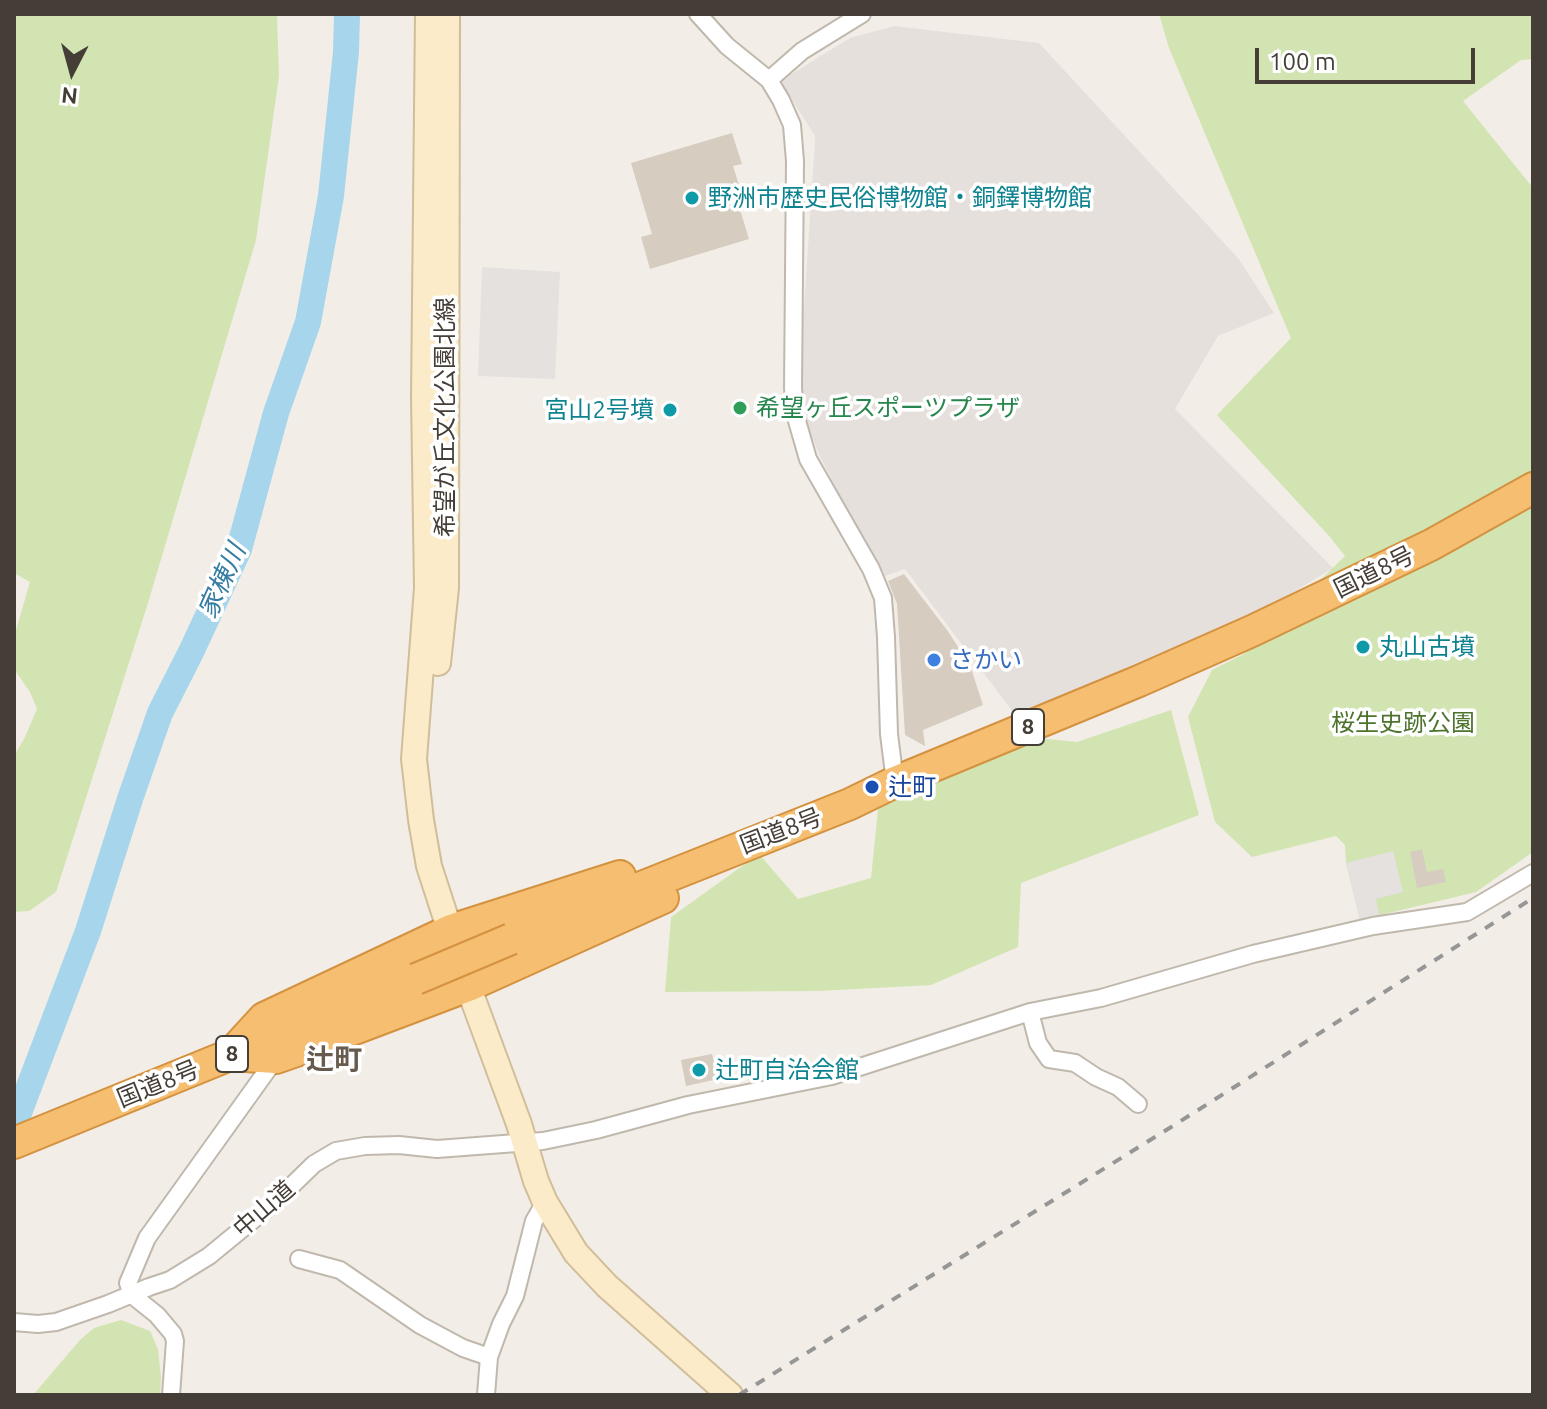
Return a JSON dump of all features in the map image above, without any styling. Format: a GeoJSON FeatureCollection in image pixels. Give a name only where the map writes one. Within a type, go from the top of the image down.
{"type":"FeatureCollection","features":[{"type":"Feature","properties":{"kind":"highway","name":"国道8号"},"geometry":{"type":"LineString","coordinates":[[14,1143],[850,804],[895,782],[1139,681],[1431,545],[1533,488]]}},
{"type":"Feature","properties":{"kind":"highway"},"geometry":{"type":"LineString","coordinates":[[230,1055],[264,1018],[451,930],[656,865],[733,850]]}},
{"type":"Feature","properties":{"kind":"highway"},"geometry":{"type":"LineString","coordinates":[[230,1055],[276,1058],[468,986],[655,903],[698,877],[733,850]]}},
{"type":"Feature","properties":{"kind":"main road","name":"希望が丘文化公園北線"},"geometry":{"type":"LineString","coordinates":[[428,14],[424,397],[427,588],[414,759],[429,866],[545,1202],[576,1253],[607,1286],[730,1395]]}},
{"type":"Feature","properties":{"kind":"main road","name":"希望が丘文化公園北線"},"geometry":{"type":"LineString","coordinates":[[421,820],[446,588],[447,14]]}},
{"type":"Feature","properties":{"kind":"street"},"geometry":{"type":"LineString","coordinates":[[698,14],[727,46],[769,80],[792,125],[795,161],[795,414],[808,459],[871,569],[883,598],[889,734],[895,782]]}},
{"type":"Feature","properties":{"kind":"street"},"geometry":{"type":"LineString","coordinates":[[769,80],[802,51],[862,14]]}},
{"type":"Feature","properties":{"kind":"street","name":"中山道"},"geometry":{"type":"LineString","coordinates":[[14,1322],[56,1322],[170,1280],[209,1256],[276,1201],[314,1164],[336,1151],[365,1146],[399,1145],[437,1149],[543,1141],[688,1105],[832,1076],[1030,1012],[1101,998],[1253,954],[1373,926],[1467,912],[1533,873]]}},
{"type":"Feature","properties":{"kind":"street"},"geometry":{"type":"LineString","coordinates":[[1030,1012],[1038,1043],[1049,1059],[1075,1063],[1118,1087],[1138,1104]]}},
{"type":"Feature","properties":{"kind":"street"},"geometry":{"type":"LineString","coordinates":[[171,1395],[173,1334],[157,1315],[132,1295],[128,1283],[147,1238],[276,1058]]}},
{"type":"Feature","properties":{"kind":"street"},"geometry":{"type":"LineString","coordinates":[[486,1395],[489,1357],[515,1296],[534,1221],[545,1202]]}},
{"type":"Feature","properties":{"kind":"street"},"geometry":{"type":"LineString","coordinates":[[299,1259],[340,1270],[420,1325],[463,1348],[489,1357]]}},
{"type":"Feature","properties":{"kind":"shaded area"},"geometry":{"type":"Polygon","coordinates":[[[894,26],[1039,43],[1238,258],[1274,313],[1218,336],[1175,409],[1333,568],[1243,623],[1016,716],[905,569],[880,578],[804,418],[799,384],[815,136],[780,81],[850,38],[894,26]]]}},
{"type":"Feature","properties":{"kind":"shaded area"},"geometry":{"type":"Polygon","coordinates":[[[482,267],[560,272],[555,379],[478,376],[482,267]]]}},
{"type":"Feature","properties":{"kind":"shaded area"},"geometry":{"type":"Polygon","coordinates":[[[1393,851],[1403,892],[1376,899],[1379,915],[1360,920],[1346,863],[1393,851]]]}},
{"type":"Feature","properties":{"kind":"green space"},"geometry":{"type":"Polygon","coordinates":[[[14,14],[277,14],[279,76],[256,240],[148,603],[56,892],[29,911],[14,912],[14,756],[37,709],[30,692],[14,669],[14,637],[30,582],[14,573],[14,14]]]}},
{"type":"Feature","properties":{"kind":"green space","name":"桜生史跡公園"},"geometry":{"type":"Polygon","coordinates":[[[1159,14],[1533,14],[1533,59],[1521,60],[1463,101],[1533,188],[1533,852],[1476,892],[1360,920],[1346,863],[1345,845],[1336,836],[1252,857],[1215,822],[1188,717],[1212,670],[1244,654],[1345,556],[1217,415],[1291,338],[1169,48],[1159,14]]]}},
{"type":"Feature","properties":{"kind":"green space"},"geometry":{"type":"Polygon","coordinates":[[[1171,710],[1199,815],[1021,883],[1018,947],[931,985],[819,991],[665,992],[671,917],[759,854],[798,899],[871,878],[880,790],[1047,739],[1077,742],[1171,710]]]}},
{"type":"Feature","properties":{"kind":"green space"},"geometry":{"type":"Polygon","coordinates":[[[121,1320],[150,1331],[158,1349],[160,1395],[33,1395],[94,1328],[121,1320]]]}},
{"type":"Feature","properties":{"kind":"building"},"geometry":{"type":"Polygon","coordinates":[[[732,133],[742,164],[733,166],[744,201],[738,203],[749,239],[650,269],[641,237],[652,234],[631,163],[732,133]]]}},
{"type":"Feature","properties":{"kind":"building","name":"さかい"},"geometry":{"type":"Polygon","coordinates":[[[904,574],[970,665],[983,705],[923,730],[925,746],[905,735],[897,604],[888,581],[904,574]]]}},
{"type":"Feature","properties":{"kind":"building"},"geometry":{"type":"Polygon","coordinates":[[[1422,849],[1427,872],[1443,869],[1446,882],[1417,888],[1410,852],[1422,849]]]}},
{"type":"Feature","properties":{"kind":"building","name":"辻町自治会館"},"geometry":{"type":"Polygon","coordinates":[[[712,1054],[718,1079],[686,1086],[681,1060],[712,1054]]]}},
{"type":"Feature","properties":{"kind":"waterway","name":"家棟川"},"geometry":{"type":"LineString","coordinates":[[14,1126],[88,931],[160,713],[239,549],[276,413],[308,322],[331,196],[347,14]]}},
{"type":"Feature","properties":{"kind":"railway"},"geometry":{"type":"LineString","coordinates":[[739,1395],[1533,898]]}},
{"type":"Feature","properties":{"kind":"place","name":"野洲市歴史民俗博物館・銅鐸博物館"},"geometry":{"type":"Point","coordinates":[692,198]}},
{"type":"Feature","properties":{"kind":"place","name":"希望ヶ丘スポーツプラザ"},"geometry":{"type":"Point","coordinates":[740,408]}},
{"type":"Feature","properties":{"kind":"place","name":"宮山2号墳"},"geometry":{"type":"Point","coordinates":[670,410]}},
{"type":"Feature","properties":{"kind":"place","name":"丸山古墳"},"geometry":{"type":"Point","coordinates":[1363,647]}},
{"type":"Feature","properties":{"kind":"place","name":"さかい"},"geometry":{"type":"Point","coordinates":[934,660]}},
{"type":"Feature","properties":{"kind":"place","name":"辻町"},"geometry":{"type":"Point","coordinates":[872,787]}},
{"type":"Feature","properties":{"kind":"place","name":"辻町自治会館"},"geometry":{"type":"Point","coordinates":[699,1070]}},
{"type":"Feature","properties":{"kind":"district","name":"辻町"},"geometry":{"type":"Point","coordinates":[334,1060]}}]}
